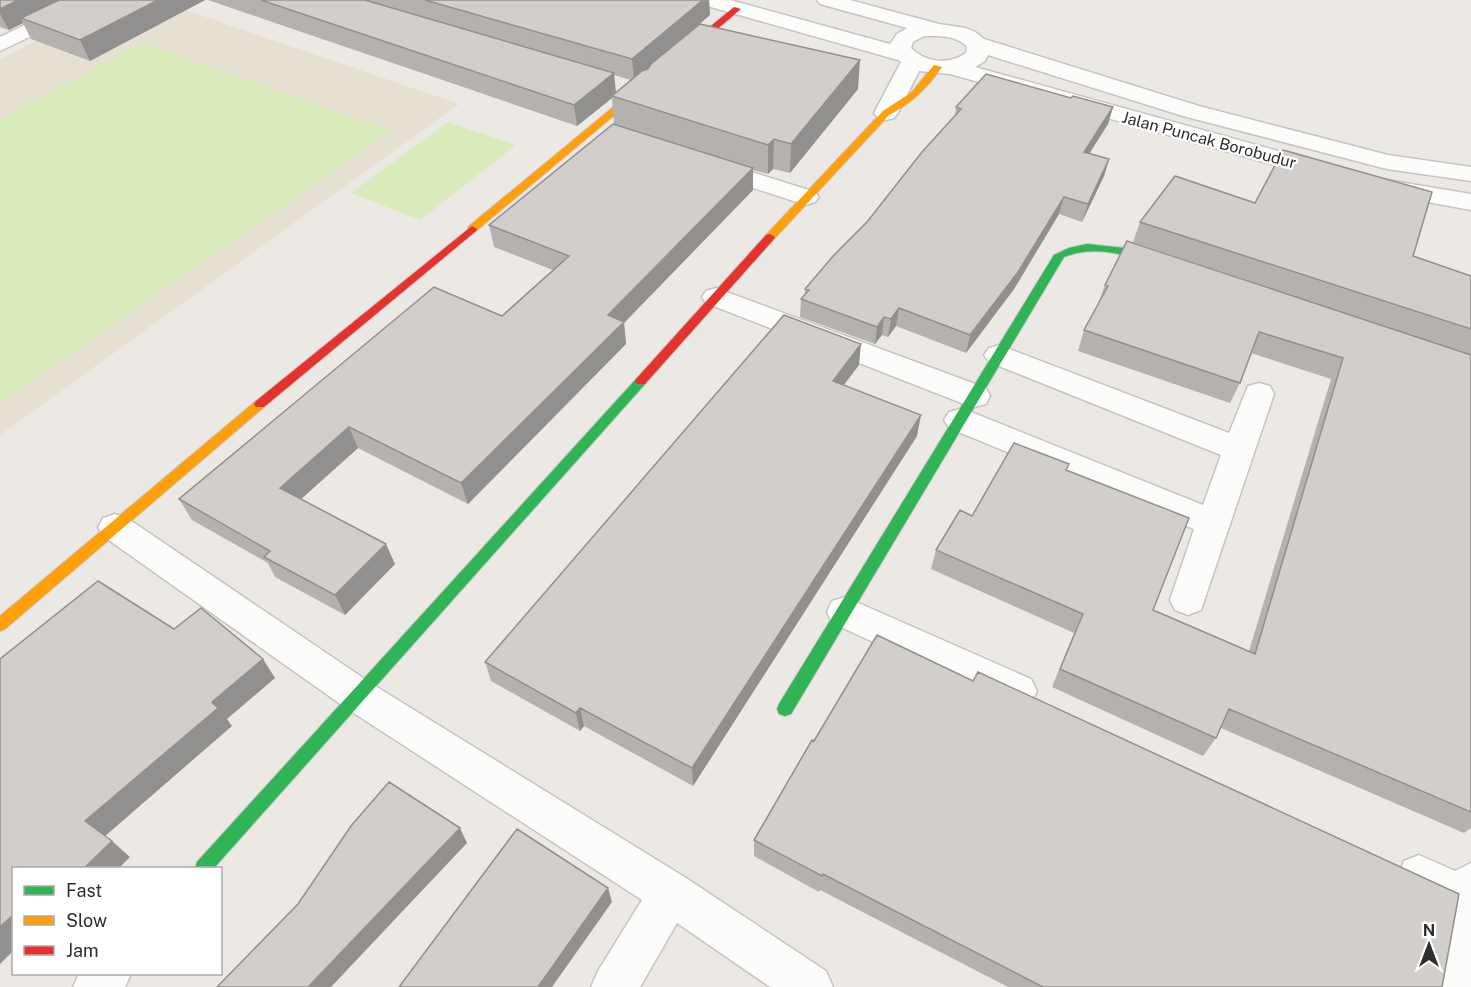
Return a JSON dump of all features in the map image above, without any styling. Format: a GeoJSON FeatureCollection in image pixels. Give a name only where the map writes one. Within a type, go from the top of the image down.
{"type":"FeatureCollection","features":[{"type":"Feature","properties":{"kind":"street"},"geometry":{"type":"LineString","coordinates":[[0,45],[92,0]]}},
{"type":"Feature","properties":{"kind":"street"},"geometry":{"type":"LineString","coordinates":[[707,0],[909,58]]}},
{"type":"Feature","properties":{"kind":"street"},"geometry":{"type":"LineString","coordinates":[[827,0],[935,29]]}},
{"type":"Feature","properties":{"kind":"street"},"geometry":{"type":"LineString","coordinates":[[0,625],[190,462],[605,132],[639,92],[737,9]]}},
{"type":"Feature","properties":{"kind":"street"},"geometry":{"type":"LineString","coordinates":[[909,58],[900,49],[905,37],[923,30],[935,29]]}},
{"type":"Feature","properties":{"kind":"street","name":"Jalan Puncak Borobudur"},"geometry":{"type":"LineString","coordinates":[[935,29],[960,33],[976,44],[1191,111],[1387,162],[1471,174]]}},
{"type":"Feature","properties":{"kind":"street"},"geometry":{"type":"LineString","coordinates":[[204,867],[806,197],[886,113],[904,104],[943,67],[971,62],[977,56],[976,44]]}},
{"type":"Feature","properties":{"kind":"street"},"geometry":{"type":"LineString","coordinates":[[886,113],[909,58]]}},
{"type":"Feature","properties":{"kind":"street","name":"Jalan Puncak Borobudur"},"geometry":{"type":"LineString","coordinates":[[909,58],[1339,176]]}},
{"type":"Feature","properties":{"kind":"street"},"geometry":{"type":"LineString","coordinates":[[617,85],[639,92]]}},
{"type":"Feature","properties":{"kind":"street"},"geometry":{"type":"LineString","coordinates":[[1178,133],[1191,111]]}},
{"type":"Feature","properties":{"kind":"street"},"geometry":{"type":"LineString","coordinates":[[683,157],[806,197]]}},
{"type":"Feature","properties":{"kind":"street"},"geometry":{"type":"LineString","coordinates":[[1362,182],[1471,202]]}},
{"type":"Feature","properties":{"kind":"street"},"geometry":{"type":"LineString","coordinates":[[785,709],[1060,255],[1071,249],[1087,245],[1106,246],[1179,269]]}},
{"type":"Feature","properties":{"kind":"street"},"geometry":{"type":"LineString","coordinates":[[716,297],[968,408],[1213,523]]}},
{"type":"Feature","properties":{"kind":"street"},"geometry":{"type":"LineString","coordinates":[[999,355],[1241,450]]}},
{"type":"Feature","properties":{"kind":"street"},"geometry":{"type":"LineString","coordinates":[[1188,600],[1259,394]]}},
{"type":"Feature","properties":{"kind":"street"},"geometry":{"type":"LineString","coordinates":[[114,527],[359,696],[671,893],[810,987]]}},
{"type":"Feature","properties":{"kind":"street"},"geometry":{"type":"LineString","coordinates":[[845,612],[1049,706]]}},
{"type":"Feature","properties":{"kind":"street"},"geometry":{"type":"LineString","coordinates":[[1383,859],[1470,894],[1456,987]]}},
{"type":"Feature","properties":{"kind":"street"},"geometry":{"type":"LineString","coordinates":[[614,987],[671,893]]}},
{"type":"Feature","properties":{"kind":"street"},"geometry":{"type":"LineString","coordinates":[[96,987],[107,975]]}},
{"type":"Feature","properties":{"kind":"shaded area"},"geometry":{"type":"Polygon","coordinates":[[[117,0],[156,0],[459,104],[0,435],[0,59],[117,0]]]}},
{"type":"Feature","properties":{"kind":"green space"},"geometry":{"type":"Polygon","coordinates":[[[142,43],[392,131],[0,404],[0,119],[142,43]]]}},
{"type":"Feature","properties":{"kind":"green space"},"geometry":{"type":"Polygon","coordinates":[[[448,122],[516,145],[420,220],[351,193],[448,122]]]}},
{"type":"Feature","properties":{"kind":"building"},"geometry":{"type":"Polygon","coordinates":[[[0,0],[18,0],[0,9],[0,0]]]}},
{"type":"Feature","properties":{"kind":"building"},"geometry":{"type":"Polygon","coordinates":[[[59,0],[158,0],[80,40],[21,18],[59,0]]]}},
{"type":"Feature","properties":{"kind":"building"},"geometry":{"type":"Polygon","coordinates":[[[261,0],[365,0],[614,73],[574,105],[261,0]]]}},
{"type":"Feature","properties":{"kind":"building"},"geometry":{"type":"Polygon","coordinates":[[[425,0],[703,0],[632,59],[425,0]]]}},
{"type":"Feature","properties":{"kind":"building"},"geometry":{"type":"Polygon","coordinates":[[[700,24],[860,60],[791,144],[774,139],[768,145],[612,96],[642,71],[648,69],[651,64],[700,24]]]}},
{"type":"Feature","properties":{"kind":"building"},"geometry":{"type":"Polygon","coordinates":[[[986,74],[1071,98],[1073,96],[1113,107],[1084,152],[1109,159],[1088,204],[1064,197],[1018,272],[970,335],[899,308],[891,319],[884,317],[877,327],[801,299],[809,290],[805,289],[834,255],[867,222],[922,152],[961,109],[956,107],[986,74]]]}},
{"type":"Feature","properties":{"kind":"building"},"geometry":{"type":"Polygon","coordinates":[[[613,124],[753,168],[608,315],[624,322],[461,483],[349,427],[280,488],[386,544],[335,595],[264,557],[270,551],[179,499],[434,287],[502,316],[569,256],[489,225],[613,124]]]}},
{"type":"Feature","properties":{"kind":"building"},"geometry":{"type":"Polygon","coordinates":[[[1283,150],[1432,192],[1413,256],[1471,276],[1471,329],[1140,222],[1175,176],[1255,203],[1283,150]]]}},
{"type":"Feature","properties":{"kind":"building"},"geometry":{"type":"Polygon","coordinates":[[[1127,241],[1471,355],[1471,812],[1229,709],[1216,738],[1060,669],[1083,614],[936,550],[960,510],[972,516],[1014,443],[1069,464],[1066,470],[1189,518],[1153,610],[1255,654],[1343,358],[1259,332],[1240,383],[1084,330],[1108,286],[1105,285],[1127,241]]]}},
{"type":"Feature","properties":{"kind":"building"},"geometry":{"type":"Polygon","coordinates":[[[784,315],[861,344],[833,381],[921,415],[692,768],[580,708],[576,713],[485,662],[784,315]]]}},
{"type":"Feature","properties":{"kind":"building"},"geometry":{"type":"Polygon","coordinates":[[[98,581],[174,629],[201,608],[263,659],[212,702],[218,708],[85,821],[112,841],[85,867],[12,867],[12,916],[0,927],[0,659],[98,581]]]}},
{"type":"Feature","properties":{"kind":"building"},"geometry":{"type":"Polygon","coordinates":[[[877,635],[973,681],[978,672],[1459,894],[1442,987],[1043,987],[754,840],[877,635]]]}},
{"type":"Feature","properties":{"kind":"building"},"geometry":{"type":"Polygon","coordinates":[[[389,782],[460,828],[308,987],[217,987],[298,904],[351,826],[389,782]]]}},
{"type":"Feature","properties":{"kind":"building"},"geometry":{"type":"Polygon","coordinates":[[[517,829],[608,888],[538,987],[399,987],[517,829]]]}},
{"type":"Feature","properties":{"kind":"traffic: fast"},"geometry":{"type":"LineString","coordinates":[[785,709],[1060,255],[1087,247],[1112,248],[1165,264]]}},
{"type":"Feature","properties":{"kind":"traffic: fast"},"geometry":{"type":"LineString","coordinates":[[204,867],[641,381]]}},
{"type":"Feature","properties":{"kind":"traffic: slow"},"geometry":{"type":"LineString","coordinates":[[770,237],[886,113],[915,94],[937,67]]}},
{"type":"Feature","properties":{"kind":"traffic: slow"},"geometry":{"type":"LineString","coordinates":[[472,229],[643,87]]}},
{"type":"Feature","properties":{"kind":"traffic: slow"},"geometry":{"type":"LineString","coordinates":[[0,625],[260,404]]}},
{"type":"Feature","properties":{"kind":"traffic: jam"},"geometry":{"type":"LineString","coordinates":[[643,87],[737,9]]}},
{"type":"Feature","properties":{"kind":"traffic: jam"},"geometry":{"type":"LineString","coordinates":[[260,404],[472,229]]}},
{"type":"Feature","properties":{"kind":"traffic: jam"},"geometry":{"type":"LineString","coordinates":[[641,381],[770,237]]}}]}
